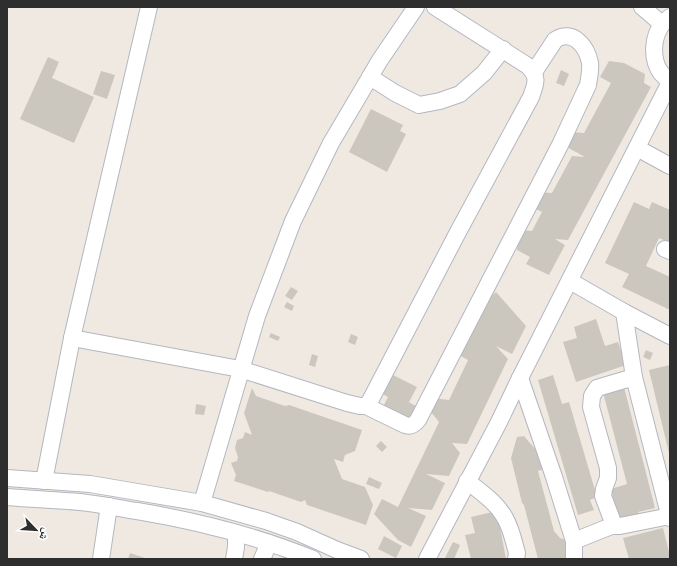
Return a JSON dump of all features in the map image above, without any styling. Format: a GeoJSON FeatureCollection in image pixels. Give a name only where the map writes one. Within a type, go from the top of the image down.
{"type":"FeatureCollection","features":[{"type":"Feature","properties":{"kind":"street"},"geometry":{"type":"LineString","coordinates":[[44,481],[72,338],[149,7]]}},
{"type":"Feature","properties":{"kind":"street"},"geometry":{"type":"LineString","coordinates":[[202,503],[240,369],[257,316],[292,221],[331,142],[380,60],[416,7]]}},
{"type":"Feature","properties":{"kind":"street"},"geometry":{"type":"LineString","coordinates":[[366,406],[531,96],[534,87],[534,72],[528,66],[435,7]]}},
{"type":"Feature","properties":{"kind":"street"},"geometry":{"type":"LineString","coordinates":[[427,559],[499,422],[670,82],[661,73],[656,61],[654,48],[656,36],[666,20],[642,7]]}},
{"type":"Feature","properties":{"kind":"street"},"geometry":{"type":"LineString","coordinates":[[72,338],[240,369],[347,403],[366,406],[407,426],[413,425],[418,420],[560,145],[588,86],[590,63],[579,42],[568,36],[563,36],[555,40],[534,72]]}},
{"type":"Feature","properties":{"kind":"street"},"geometry":{"type":"LineString","coordinates":[[370,77],[395,93],[419,104],[440,101],[460,94],[484,73],[503,49]]}},
{"type":"Feature","properties":{"kind":"street"},"geometry":{"type":"LineString","coordinates":[[637,148],[670,166]]}},
{"type":"Feature","properties":{"kind":"street"},"geometry":{"type":"LineString","coordinates":[[570,281],[670,336]]}},
{"type":"Feature","properties":{"kind":"street"},"geometry":{"type":"LineString","coordinates":[[574,541],[614,525],[618,527],[625,526],[670,516],[634,378],[624,312]]}},
{"type":"Feature","properties":{"kind":"street"},"geometry":{"type":"LineString","coordinates":[[520,378],[574,541],[574,559]]}},
{"type":"Feature","properties":{"kind":"street"},"geometry":{"type":"LineString","coordinates":[[614,525],[603,496],[608,468],[592,413],[591,401],[597,388],[634,378]]}},
{"type":"Feature","properties":{"kind":"street"},"geometry":{"type":"LineString","coordinates":[[7,478],[90,484],[202,503],[266,521],[297,532],[361,559]]}},
{"type":"Feature","properties":{"kind":"street"},"geometry":{"type":"LineString","coordinates":[[467,481],[492,502],[506,519],[517,553],[516,559]]}},
{"type":"Feature","properties":{"kind":"street"},"geometry":{"type":"LineString","coordinates":[[7,497],[81,502],[182,519],[269,543],[313,559]]}},
{"type":"Feature","properties":{"kind":"street"},"geometry":{"type":"LineString","coordinates":[[101,559],[109,506]]}},
{"type":"Feature","properties":{"kind":"street"},"geometry":{"type":"LineString","coordinates":[[234,559],[236,533]]}},
{"type":"Feature","properties":{"kind":"street"},"geometry":{"type":"LineString","coordinates":[[262,559],[269,543]]}},
{"type":"Feature","properties":{"kind":"building"},"geometry":{"type":"Polygon","coordinates":[[[48,57],[59,62],[52,78],[94,97],[74,143],[20,119],[48,57]]]}},
{"type":"Feature","properties":{"kind":"building"},"geometry":{"type":"Polygon","coordinates":[[[609,61],[624,63],[645,74],[644,83],[651,87],[568,240],[555,239],[565,245],[549,275],[526,264],[530,257],[517,250],[519,230],[532,231],[542,212],[534,208],[538,192],[552,193],[572,156],[585,157],[563,145],[570,132],[584,133],[611,83],[600,77],[609,61]]]}},
{"type":"Feature","properties":{"kind":"building"},"geometry":{"type":"Polygon","coordinates":[[[561,70],[569,74],[564,86],[556,83],[561,70]]]}},
{"type":"Feature","properties":{"kind":"building"},"geometry":{"type":"Polygon","coordinates":[[[101,71],[115,75],[107,99],[93,94],[101,71]]]}},
{"type":"Feature","properties":{"kind":"building"},"geometry":{"type":"Polygon","coordinates":[[[371,109],[403,125],[400,131],[406,134],[387,172],[349,152],[371,109]]]}},
{"type":"Feature","properties":{"kind":"building"},"geometry":{"type":"Polygon","coordinates":[[[634,202],[649,209],[652,202],[670,210],[670,243],[659,238],[646,266],[670,277],[670,310],[622,287],[629,274],[605,263],[634,202]]]}},
{"type":"Feature","properties":{"kind":"building"},"geometry":{"type":"Polygon","coordinates":[[[291,287],[298,291],[292,300],[285,296],[291,287]]]}},
{"type":"Feature","properties":{"kind":"building"},"geometry":{"type":"Polygon","coordinates":[[[496,292],[526,326],[512,354],[496,346],[508,359],[467,444],[452,443],[460,453],[449,476],[426,474],[445,483],[432,510],[408,508],[426,516],[411,547],[398,540],[374,514],[382,499],[398,507],[439,422],[431,412],[432,398],[449,400],[468,360],[457,354],[480,306],[496,292]]]}},
{"type":"Feature","properties":{"kind":"building"},"geometry":{"type":"Polygon","coordinates":[[[287,302],[294,306],[292,311],[284,307],[287,302]]]}},
{"type":"Feature","properties":{"kind":"building"},"geometry":{"type":"Polygon","coordinates":[[[596,319],[605,346],[618,342],[626,365],[576,382],[563,342],[577,338],[574,327],[596,319]]]}},
{"type":"Feature","properties":{"kind":"building"},"geometry":{"type":"Polygon","coordinates":[[[271,333],[280,337],[278,341],[269,337],[271,333]]]}},
{"type":"Feature","properties":{"kind":"building"},"geometry":{"type":"Polygon","coordinates":[[[351,334],[358,337],[355,345],[348,342],[351,334]]]}},
{"type":"Feature","properties":{"kind":"building"},"geometry":{"type":"Polygon","coordinates":[[[646,350],[653,353],[650,360],[643,357],[646,350]]]}},
{"type":"Feature","properties":{"kind":"building"},"geometry":{"type":"Polygon","coordinates":[[[312,354],[318,356],[315,367],[309,365],[312,354]]]}},
{"type":"Feature","properties":{"kind":"building"},"geometry":{"type":"Polygon","coordinates":[[[670,365],[670,453],[669,453],[649,370],[670,365]]]}},
{"type":"Feature","properties":{"kind":"building"},"geometry":{"type":"Polygon","coordinates":[[[389,373],[417,387],[409,402],[419,408],[412,422],[383,407],[388,397],[379,392],[389,373]]]}},
{"type":"Feature","properties":{"kind":"building"},"geometry":{"type":"Polygon","coordinates":[[[553,375],[562,404],[569,402],[597,497],[590,500],[594,510],[578,515],[538,380],[553,375]]]}},
{"type":"Feature","properties":{"kind":"building"},"geometry":{"type":"Polygon","coordinates":[[[624,387],[655,508],[638,512],[640,517],[619,523],[611,489],[627,484],[603,392],[624,387]]]}},
{"type":"Feature","properties":{"kind":"building"},"geometry":{"type":"Polygon","coordinates":[[[252,388],[256,396],[285,406],[289,405],[362,430],[355,451],[345,455],[343,462],[334,459],[342,479],[365,487],[373,505],[366,525],[307,505],[305,500],[301,502],[234,481],[236,475],[231,463],[237,461],[238,457],[235,448],[237,440],[243,438],[245,432],[252,435],[244,413],[252,388]]]}},
{"type":"Feature","properties":{"kind":"building"},"geometry":{"type":"Polygon","coordinates":[[[196,404],[206,406],[204,415],[195,414],[196,404]]]}},
{"type":"Feature","properties":{"kind":"building"},"geometry":{"type":"Polygon","coordinates":[[[524,436],[541,456],[544,469],[538,471],[554,531],[560,538],[568,541],[571,559],[538,559],[511,458],[517,437],[524,436]]]}},
{"type":"Feature","properties":{"kind":"building"},"geometry":{"type":"Polygon","coordinates":[[[381,441],[387,447],[382,452],[376,446],[381,441]]]}},
{"type":"Feature","properties":{"kind":"building"},"geometry":{"type":"Polygon","coordinates":[[[369,477],[382,483],[379,489],[366,484],[369,477]]]}},
{"type":"Feature","properties":{"kind":"building"},"geometry":{"type":"Polygon","coordinates":[[[497,511],[506,559],[471,559],[465,535],[475,533],[471,517],[497,511]]]}},
{"type":"Feature","properties":{"kind":"building"},"geometry":{"type":"Polygon","coordinates":[[[663,528],[670,559],[629,559],[623,538],[663,528]]]}},
{"type":"Feature","properties":{"kind":"building"},"geometry":{"type":"Polygon","coordinates":[[[384,536],[402,546],[396,558],[378,549],[384,536]]]}},
{"type":"Feature","properties":{"kind":"building"},"geometry":{"type":"Polygon","coordinates":[[[453,542],[460,545],[454,559],[447,559],[445,558],[453,542]]]}},
{"type":"Feature","properties":{"kind":"building"},"geometry":{"type":"Polygon","coordinates":[[[130,553],[148,559],[128,559],[130,553]]]}}]}
